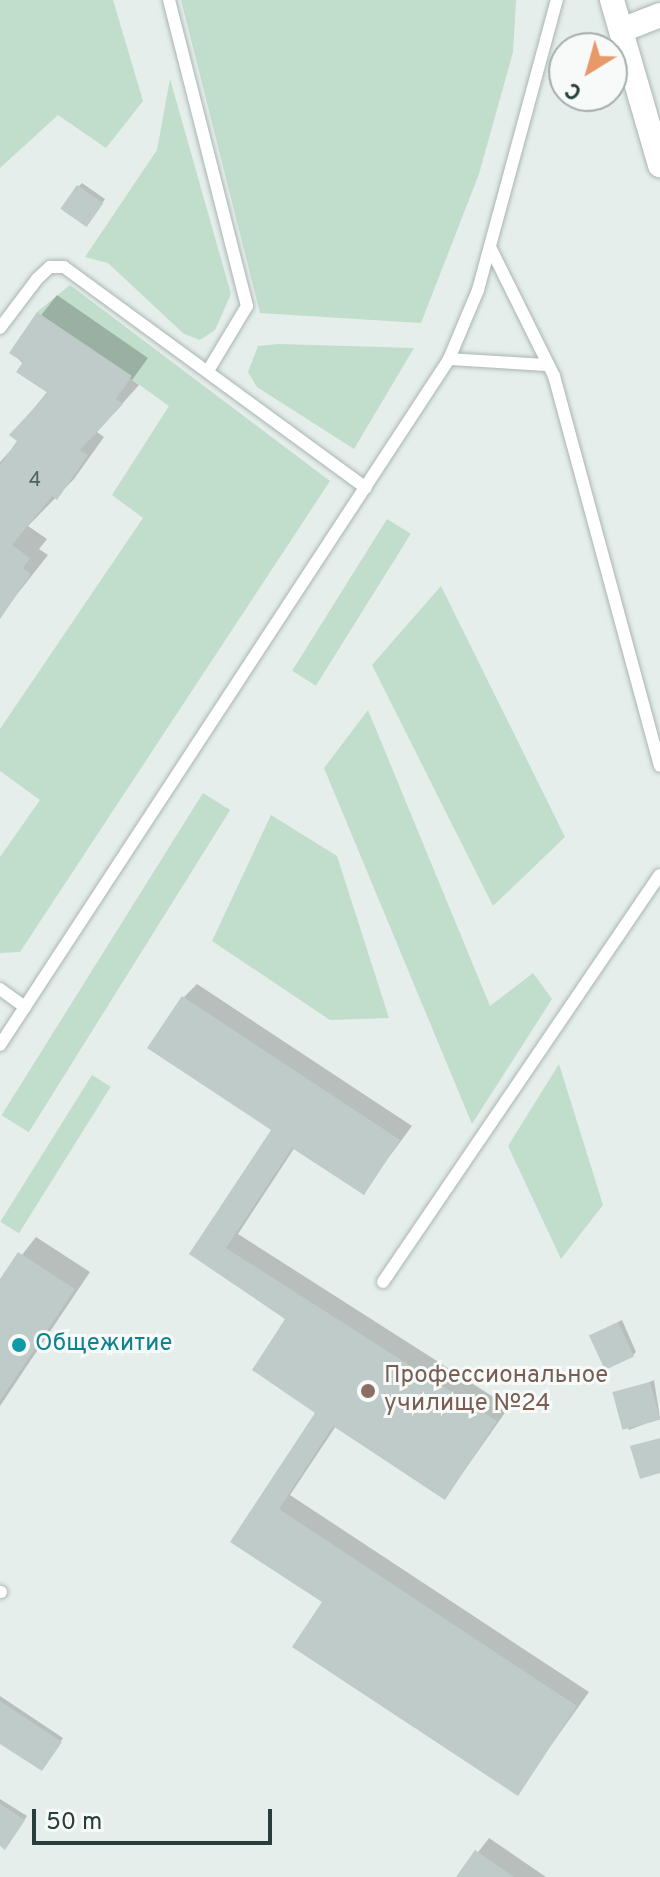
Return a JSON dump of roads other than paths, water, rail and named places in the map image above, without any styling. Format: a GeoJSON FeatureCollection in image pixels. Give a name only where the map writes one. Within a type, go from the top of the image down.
{"type":"FeatureCollection","features":[{"type":"Feature","properties":{"kind":"street"},"geometry":{"type":"LineString","coordinates":[[612,0],[660,165]]}},
{"type":"Feature","properties":{"kind":"street"},"geometry":{"type":"LineString","coordinates":[[622,30],[660,15]]}},
{"type":"Feature","properties":{"kind":"lane"},"geometry":{"type":"LineString","coordinates":[[169,0],[247,306],[208,371]]}},
{"type":"Feature","properties":{"kind":"lane"},"geometry":{"type":"LineString","coordinates":[[0,1045],[449,359],[490,247],[557,0]]}},
{"type":"Feature","properties":{"kind":"lane"},"geometry":{"type":"LineString","coordinates":[[490,247],[548,365],[660,766]]}},
{"type":"Feature","properties":{"kind":"lane"},"geometry":{"type":"LineString","coordinates":[[0,328],[50,267],[64,267],[366,488]]}},
{"type":"Feature","properties":{"kind":"lane"},"geometry":{"type":"LineString","coordinates":[[449,359],[548,365]]}},
{"type":"Feature","properties":{"kind":"lane"},"geometry":{"type":"LineString","coordinates":[[383,1282],[660,875]]}},
{"type":"Feature","properties":{"kind":"lane"},"geometry":{"type":"LineString","coordinates":[[0,989],[25,1007]]}},
{"type":"Feature","properties":{"kind":"place","name":"Общежитие"},"geometry":{"type":"Point","coordinates":[19,1345]}},
{"type":"Feature","properties":{"kind":"place","name":"Профессиональное училище №24"},"geometry":{"type":"Point","coordinates":[368,1391]}}]}
